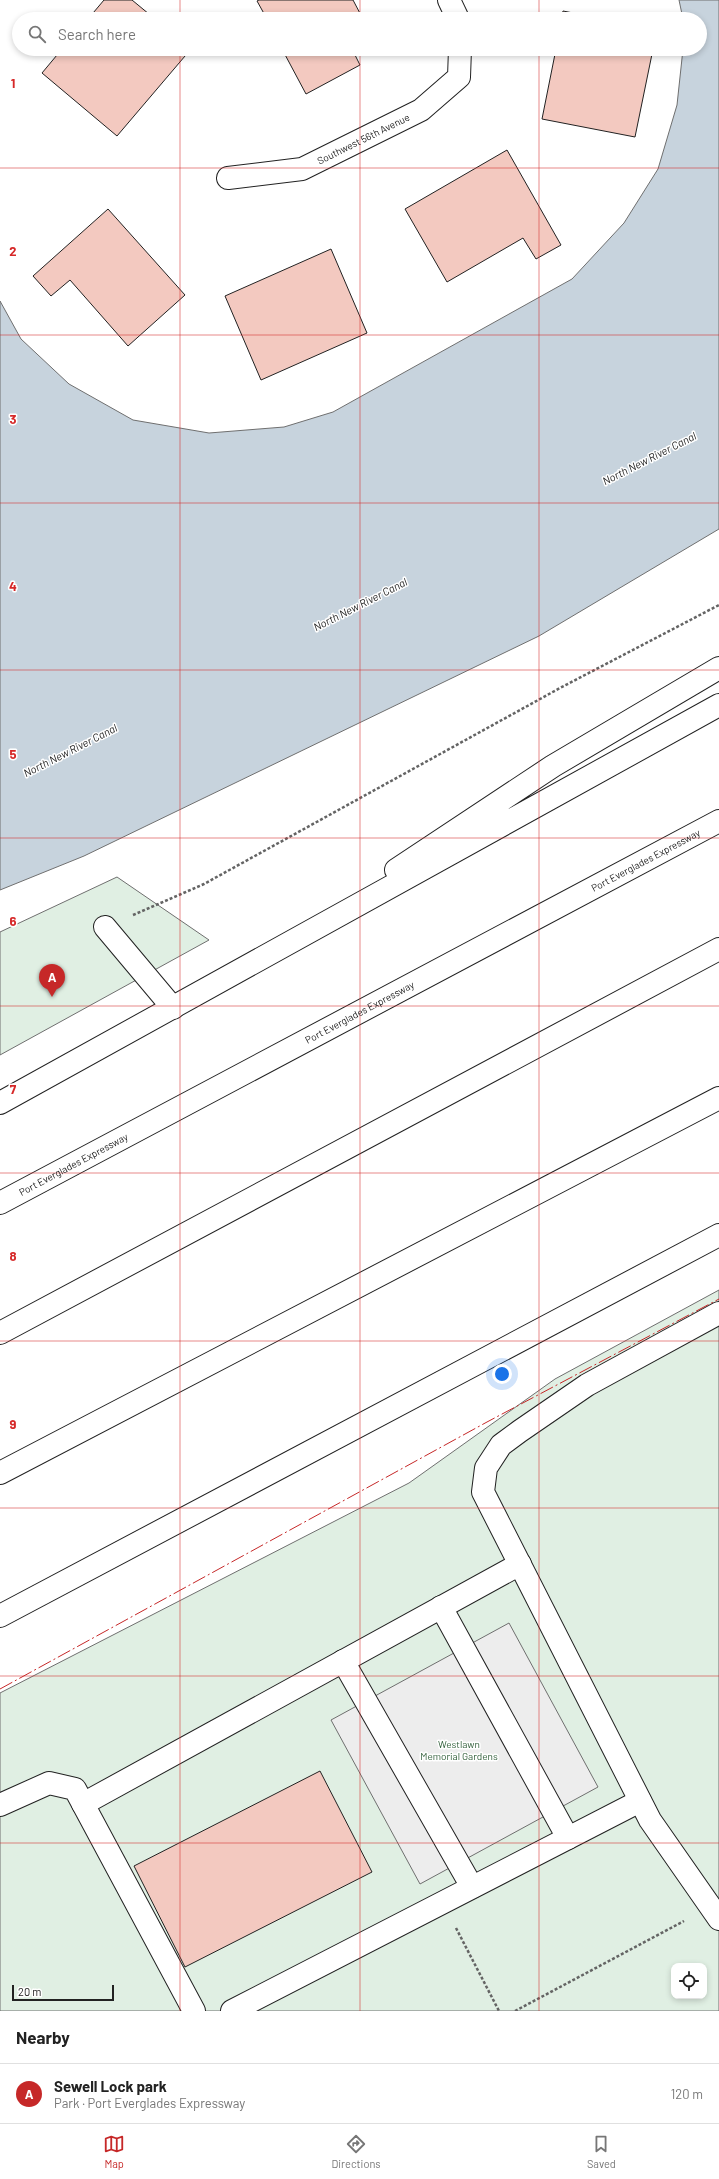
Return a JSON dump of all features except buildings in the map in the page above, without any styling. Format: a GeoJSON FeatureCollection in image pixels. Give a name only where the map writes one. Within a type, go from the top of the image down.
{"type":"FeatureCollection","features":[{"type":"Feature","properties":{"kind":"main road"},"geometry":{"type":"LineString","coordinates":[[449,0],[455,12]]}},
{"type":"Feature","properties":{"kind":"main road","name":"Southwest 56th Avenue"},"geometry":{"type":"LineString","coordinates":[[228,178],[302,169],[421,110],[459,76],[460,56]]}},
{"type":"Feature","properties":{"kind":"main road"},"geometry":{"type":"LineString","coordinates":[[257,963],[553,766],[719,668]]}},
{"type":"Feature","properties":{"kind":"main road"},"geometry":{"type":"LineString","coordinates":[[0,1103],[257,963],[719,705]]}},
{"type":"Feature","properties":{"kind":"main road","name":"Port Everglades Expressway"},"geometry":{"type":"LineString","coordinates":[[0,1203],[719,822]]}},
{"type":"Feature","properties":{"kind":"main road"},"geometry":{"type":"LineString","coordinates":[[105,927],[173,1008]]}},
{"type":"Feature","properties":{"kind":"main road"},"geometry":{"type":"LineString","coordinates":[[0,1333],[719,949]]}},
{"type":"Feature","properties":{"kind":"main road"},"geometry":{"type":"LineString","coordinates":[[0,1473],[719,1098]]}},
{"type":"Feature","properties":{"kind":"main road"},"geometry":{"type":"LineString","coordinates":[[0,1616],[719,1235]]}},
{"type":"Feature","properties":{"kind":"main road"},"geometry":{"type":"LineString","coordinates":[[715,1913],[650,1820],[483,1492],[486,1468],[501,1445],[587,1385],[719,1313]]}},
{"type":"Feature","properties":{"kind":"main road"},"geometry":{"type":"LineString","coordinates":[[83,1804],[520,1564]]}},
{"type":"Feature","properties":{"kind":"main road"},"geometry":{"type":"LineString","coordinates":[[441,1607],[568,1838]]}},
{"type":"Feature","properties":{"kind":"main road"},"geometry":{"type":"LineString","coordinates":[[343,1661],[472,1887]]}},
{"type":"Feature","properties":{"kind":"main road"},"geometry":{"type":"LineString","coordinates":[[0,1805],[49,1783],[75,1789],[194,2011]]}},
{"type":"Feature","properties":{"kind":"main road"},"geometry":{"type":"LineString","coordinates":[[232,2011],[640,1800]]}},
{"type":"Feature","properties":{"kind":"path"},"geometry":{"type":"LineString","coordinates":[[105,927],[204,884],[560,688],[719,605]]}},
{"type":"Feature","properties":{"kind":"path"},"geometry":{"type":"LineString","coordinates":[[443,1902],[498,2011]]}},
{"type":"Feature","properties":{"kind":"path"},"geometry":{"type":"LineString","coordinates":[[515,2011],[715,1913]]}},
{"type":"Feature","properties":{"kind":"green space"},"geometry":{"type":"Polygon","coordinates":[[[117,877],[209,940],[0,1055],[0,932],[117,877]]]}},
{"type":"Feature","properties":{"kind":"green space","name":"Westlawn Memorial Gardens"},"geometry":{"type":"Polygon","coordinates":[[[719,1290],[719,2011],[0,2011],[0,1693],[409,1483],[555,1379],[719,1290]]]}},
{"type":"Feature","properties":{"kind":"shaded area"},"geometry":{"type":"Polygon","coordinates":[[[509,1623],[598,1787],[420,1884],[331,1720],[509,1623]]]}},
{"type":"Feature","properties":{"kind":"water","name":"North New River Canal"},"geometry":{"type":"Polygon","coordinates":[[[679,0],[719,0],[719,529],[539,636],[84,856],[0,890],[0,301],[21,339],[69,384],[133,420],[209,433],[284,427],[333,412],[572,279],[624,223],[658,169],[677,105],[682,56],[707,56],[707,12],[682,12],[679,0]]]}},
{"type":"Feature","properties":{"kind":"power"},"geometry":{"type":"LineString","coordinates":[[0,1689],[487,1422],[719,1299]]}},
{"type":"Feature","properties":{"kind":"place","name":"Sewell Lock park"},"geometry":{"type":"Point","coordinates":[52,997]}}]}
